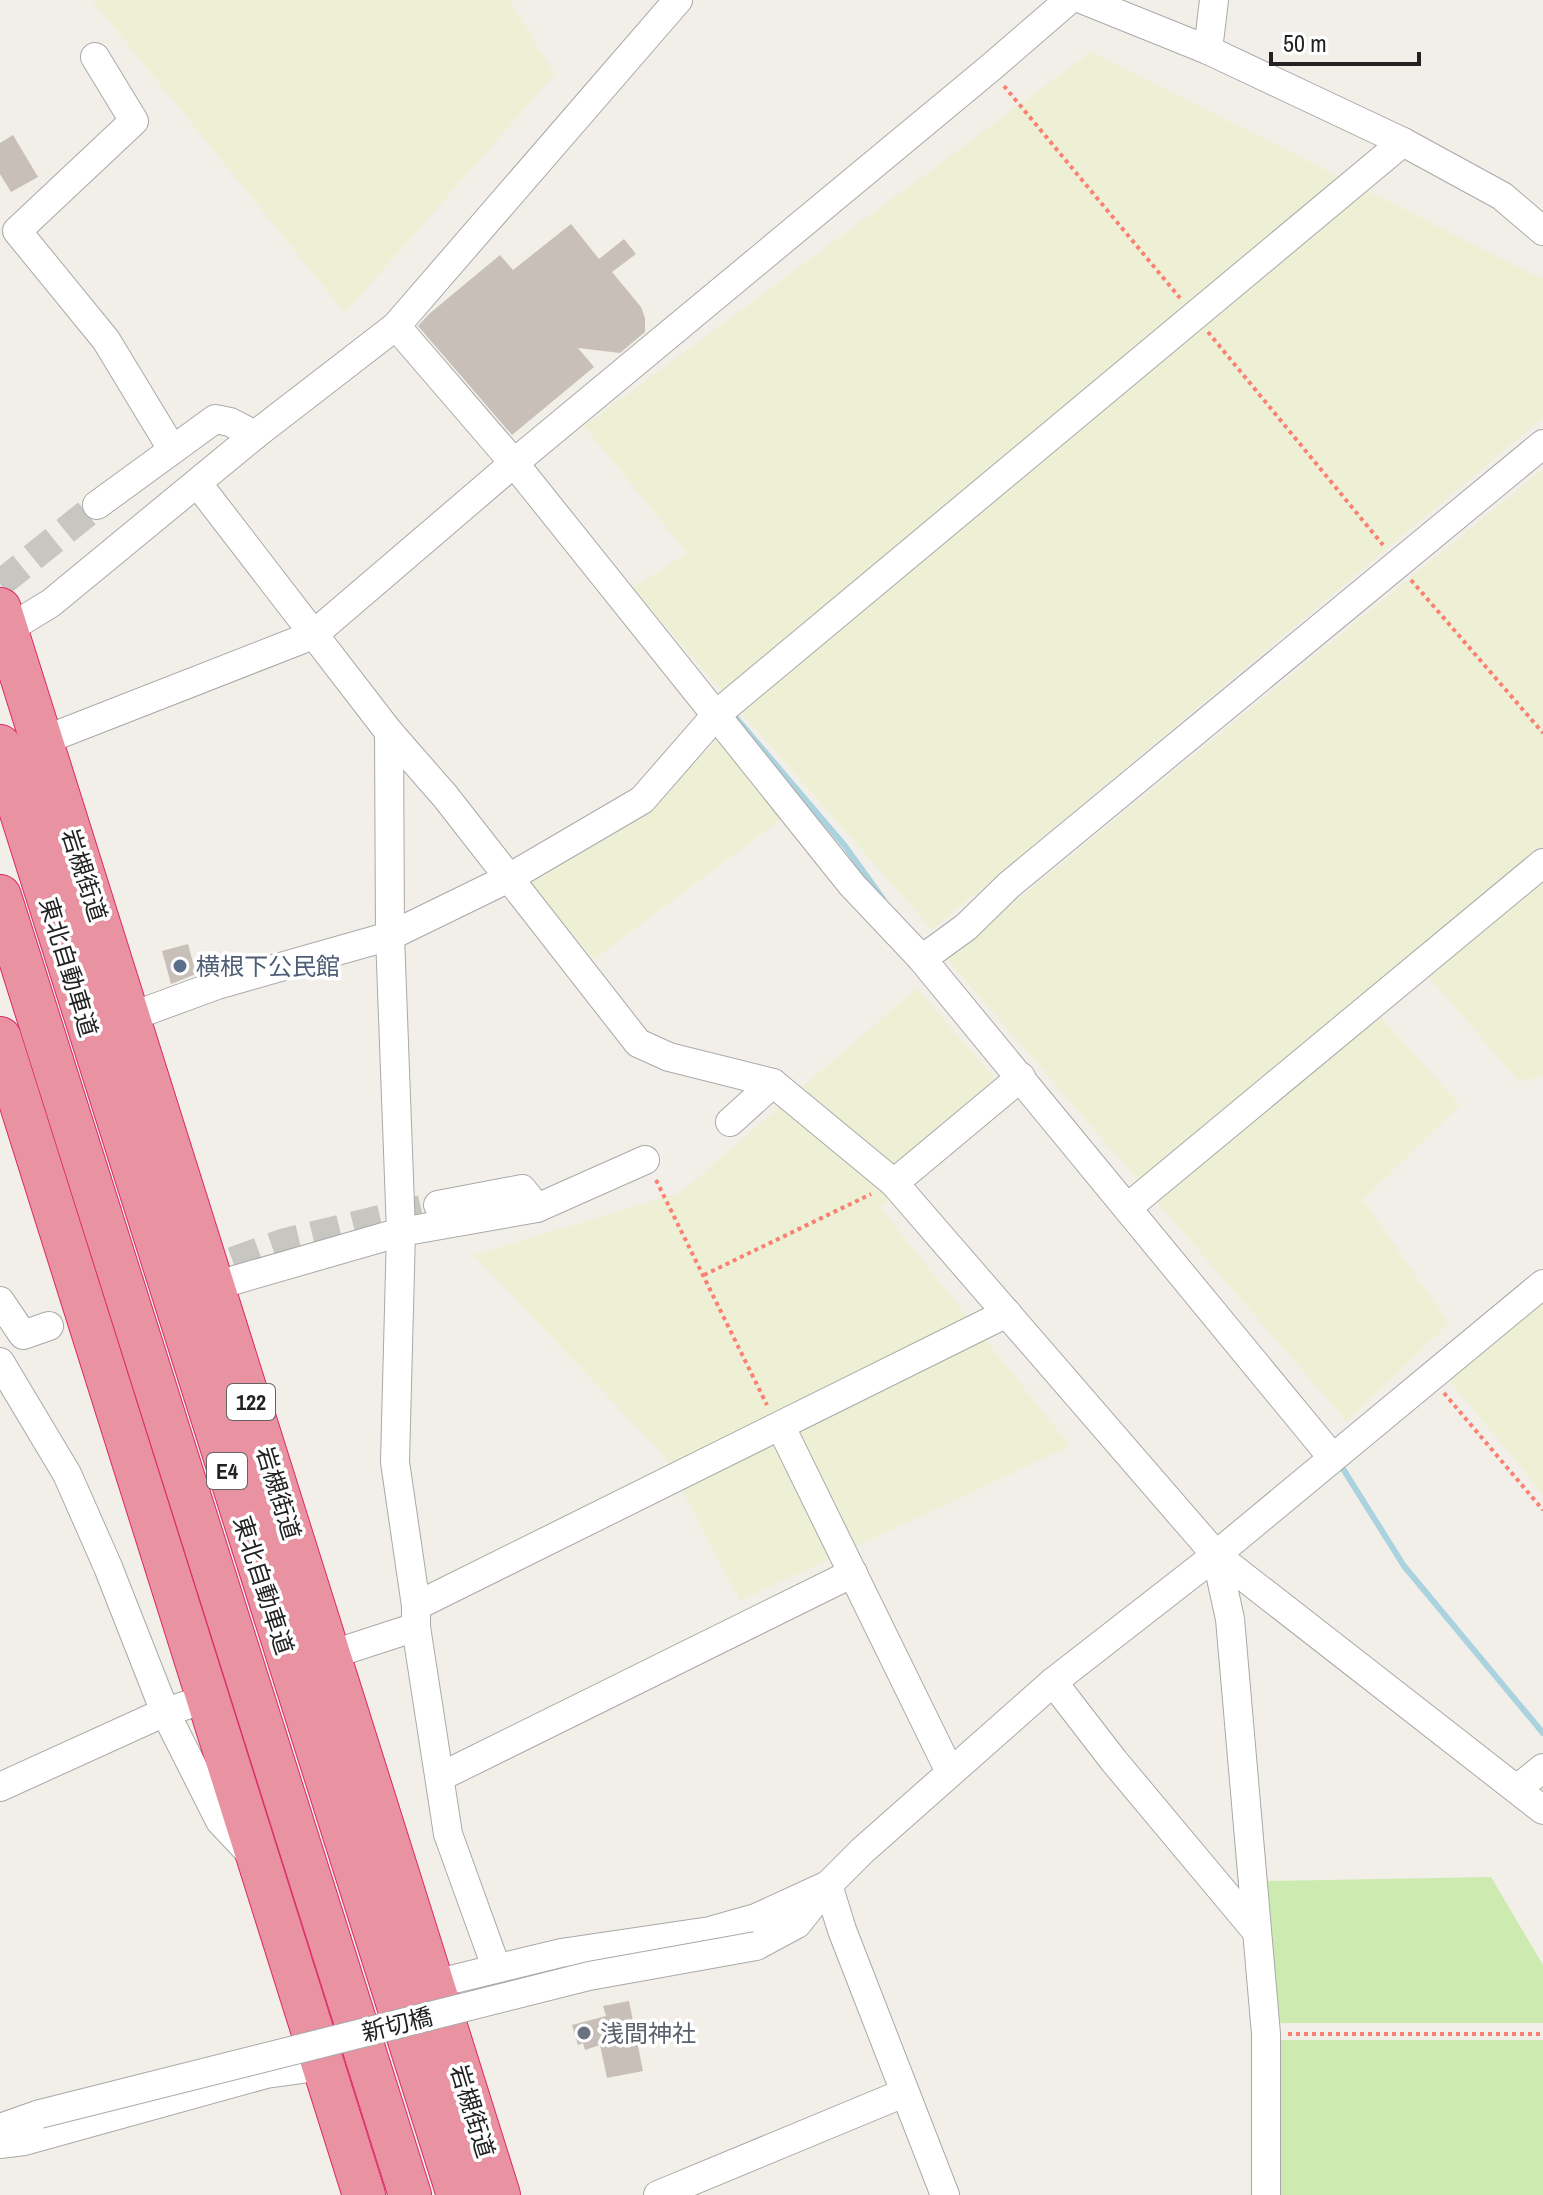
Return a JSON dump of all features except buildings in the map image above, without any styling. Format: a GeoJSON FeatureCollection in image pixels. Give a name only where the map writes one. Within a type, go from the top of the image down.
{"type":"FeatureCollection","features":[{"type":"Feature","properties":{"kind":"highway","name":"岩槻街道"},"geometry":{"type":"LineString","coordinates":[[3,620],[499,2195]]}},
{"type":"Feature","properties":{"kind":"highway","name":"東北自動車道"},"geometry":{"type":"LineString","coordinates":[[0,746],[458,2195]]}},
{"type":"Feature","properties":{"kind":"highway","name":"東北自動車道"},"geometry":{"type":"LineString","coordinates":[[0,896],[410,2195]]}},
{"type":"Feature","properties":{"kind":"highway"},"geometry":{"type":"LineString","coordinates":[[0,1038],[6,1081],[260,1863],[364,2195]]}},
{"type":"Feature","properties":{"kind":"street"},"geometry":{"type":"LineString","coordinates":[[3,620],[51,603],[255,435],[396,326],[678,0]]}},
{"type":"Feature","properties":{"kind":"street"},"geometry":{"type":"LineString","coordinates":[[42,741],[313,635],[514,463],[1069,0]]}},
{"type":"Feature","properties":{"kind":"street"},"geometry":{"type":"LineString","coordinates":[[1084,0],[1208,50],[1403,142],[1502,196],[1543,231]]}},
{"type":"Feature","properties":{"kind":"street"},"geometry":{"type":"LineString","coordinates":[[1208,50],[1214,0]]}},
{"type":"Feature","properties":{"kind":"street"},"geometry":{"type":"LineString","coordinates":[[95,57],[134,121],[17,231],[106,340],[172,449]]}},
{"type":"Feature","properties":{"kind":"street"},"geometry":{"type":"LineString","coordinates":[[130,1017],[217,985],[390,936],[507,879],[642,800],[717,714],[1403,142]]}},
{"type":"Feature","properties":{"kind":"street"},"geometry":{"type":"LineString","coordinates":[[396,326],[514,463],[852,885],[922,959],[1332,1457]]}},
{"type":"Feature","properties":{"kind":"street"},"geometry":{"type":"LineString","coordinates":[[97,505],[215,419],[230,422],[255,435]]}},
{"type":"Feature","properties":{"kind":"street"},"geometry":{"type":"LineString","coordinates":[[922,959],[966,927],[1009,885],[1543,444]]}},
{"type":"Feature","properties":{"kind":"street"},"geometry":{"type":"LineString","coordinates":[[198,484],[389,732],[445,796],[638,1043],[669,1057],[739,1072],[773,1083],[894,1183],[1216,1555],[1543,1810]]}},
{"type":"Feature","properties":{"kind":"street"},"geometry":{"type":"LineString","coordinates":[[389,732],[390,936],[401,1232],[395,1462],[448,1834],[496,1967]]}},
{"type":"Feature","properties":{"kind":"street"},"geometry":{"type":"LineString","coordinates":[[1127,1208],[1543,863]]}},
{"type":"Feature","properties":{"kind":"street"},"geometry":{"type":"LineString","coordinates":[[894,1183],[1021,1077]]}},
{"type":"Feature","properties":{"kind":"street"},"geometry":{"type":"LineString","coordinates":[[730,1122],[773,1083]]}},
{"type":"Feature","properties":{"kind":"street"},"geometry":{"type":"LineString","coordinates":[[214,1286],[401,1232],[537,1208],[645,1160]]}},
{"type":"Feature","properties":{"kind":"street"},"geometry":{"type":"LineString","coordinates":[[438,1205],[522,1189],[537,1208]]}},
{"type":"Feature","properties":{"kind":"street"},"geometry":{"type":"LineString","coordinates":[[434,1984],[561,1953],[710,1931],[756,1918],[828,1885],[862,1851],[1053,1682],[1216,1555],[1543,1284]]}},
{"type":"Feature","properties":{"kind":"street"},"geometry":{"type":"LineString","coordinates":[[0,1301],[23,1335],[49,1326]]}},
{"type":"Feature","properties":{"kind":"street"},"geometry":{"type":"LineString","coordinates":[[330,1655],[416,1617],[780,1427],[1007,1313]]}},
{"type":"Feature","properties":{"kind":"street"},"geometry":{"type":"LineString","coordinates":[[1,1366],[67,1474],[108,1567],[165,1712],[220,1821],[260,1863]]}},
{"type":"Feature","properties":{"kind":"street"},"geometry":{"type":"LineString","coordinates":[[780,1427],[950,1772]]}},
{"type":"Feature","properties":{"kind":"street"},"geometry":{"type":"LineString","coordinates":[[1216,1555],[1230,1619],[1266,2034],[1266,2195]]}},
{"type":"Feature","properties":{"kind":"street"},"geometry":{"type":"LineString","coordinates":[[440,1777],[853,1573]]}},
{"type":"Feature","properties":{"kind":"street"},"geometry":{"type":"LineString","coordinates":[[1053,1682],[1114,1761],[1257,1932]]}},
{"type":"Feature","properties":{"kind":"street"},"geometry":{"type":"LineString","coordinates":[[0,1787],[165,1712],[206,1699]]}},
{"type":"Feature","properties":{"kind":"street"},"geometry":{"type":"LineString","coordinates":[[1517,1789],[1543,1768]]}},
{"type":"Feature","properties":{"kind":"street"},"geometry":{"type":"LineString","coordinates":[[828,1885],[842,1930],[945,2195]]}},
{"type":"Feature","properties":{"kind":"street","name":"新切橋"},"geometry":{"type":"LineString","coordinates":[[0,2128],[40,2114],[589,1976],[756,1946],[797,1924],[828,1885]]}},
{"type":"Feature","properties":{"kind":"street"},"geometry":{"type":"LineString","coordinates":[[0,2144],[24,2141],[266,2074],[324,2066]]}},
{"type":"Feature","properties":{"kind":"street"},"geometry":{"type":"LineString","coordinates":[[658,2195],[904,2093]]}},
{"type":"Feature","properties":{"kind":"path"},"geometry":{"type":"LineString","coordinates":[[989,69],[1281,418],[1399,565],[1543,733]]}},
{"type":"Feature","properties":{"kind":"path"},"geometry":{"type":"LineString","coordinates":[[645,1160],[780,1427]]}},
{"type":"Feature","properties":{"kind":"path"},"geometry":{"type":"LineString","coordinates":[[704,1275],[894,1183]]}},
{"type":"Feature","properties":{"kind":"path"},"geometry":{"type":"LineString","coordinates":[[1430,1377],[1543,1510]]}},
{"type":"Feature","properties":{"kind":"path"},"geometry":{"type":"LineString","coordinates":[[1266,2034],[1543,2034]]}},
{"type":"Feature","properties":{"kind":"green space"},"geometry":{"type":"Polygon","coordinates":[[[92,0],[509,0],[555,74],[345,313],[92,0]]]}},
{"type":"Feature","properties":{"kind":"green space"},"geometry":{"type":"Polygon","coordinates":[[[1091,52],[1543,279],[1543,418],[932,930],[632,588],[687,553],[584,426],[1091,52]]]}},
{"type":"Feature","properties":{"kind":"green space"},"geometry":{"type":"Polygon","coordinates":[[[1543,469],[1543,1076],[1519,1082],[1424,971],[1376,1012],[1460,1105],[1363,1200],[1449,1323],[1347,1422],[946,958],[1543,469]]]}},
{"type":"Feature","properties":{"kind":"green space"},"geometry":{"type":"Polygon","coordinates":[[[718,740],[785,816],[594,959],[524,878],[641,812],[718,740]]]}},
{"type":"Feature","properties":{"kind":"green space"},"geometry":{"type":"Polygon","coordinates":[[[917,988],[1015,1102],[880,1207],[1070,1446],[740,1601],[663,1455],[474,1255],[681,1192],[917,988]]]}},
{"type":"Feature","properties":{"kind":"green space"},"geometry":{"type":"Polygon","coordinates":[[[1543,1301],[1543,1494],[1448,1379],[1543,1301]]]}},
{"type":"Feature","properties":{"kind":"green space"},"geometry":{"type":"Polygon","coordinates":[[[1491,1877],[1543,1965],[1543,2023],[1272,2023],[1264,1881],[1491,1877]]]}},
{"type":"Feature","properties":{"kind":"green space"},"geometry":{"type":"Polygon","coordinates":[[[1273,2040],[1543,2040],[1543,2195],[1275,2195],[1273,2040]]]}},
{"type":"Feature","properties":{"kind":"waterway"},"geometry":{"type":"LineString","coordinates":[[731,712],[845,846],[883,899]]}},
{"type":"Feature","properties":{"kind":"waterway"},"geometry":{"type":"LineString","coordinates":[[1340,1464],[1404,1566],[1543,1733]]}},
{"type":"Feature","properties":{"kind":"tunnel"},"geometry":{"type":"LineString","coordinates":[[0,584],[97,505]]}},
{"type":"Feature","properties":{"kind":"tunnel"},"geometry":{"type":"LineString","coordinates":[[193,1275],[285,1242],[438,1205]]}},
{"type":"Feature","properties":{"kind":"place","name":"横根下公民館"},"geometry":{"type":"Point","coordinates":[180,966]}},
{"type":"Feature","properties":{"kind":"place","name":"浅間神社"},"geometry":{"type":"Point","coordinates":[584,2033]}}]}
